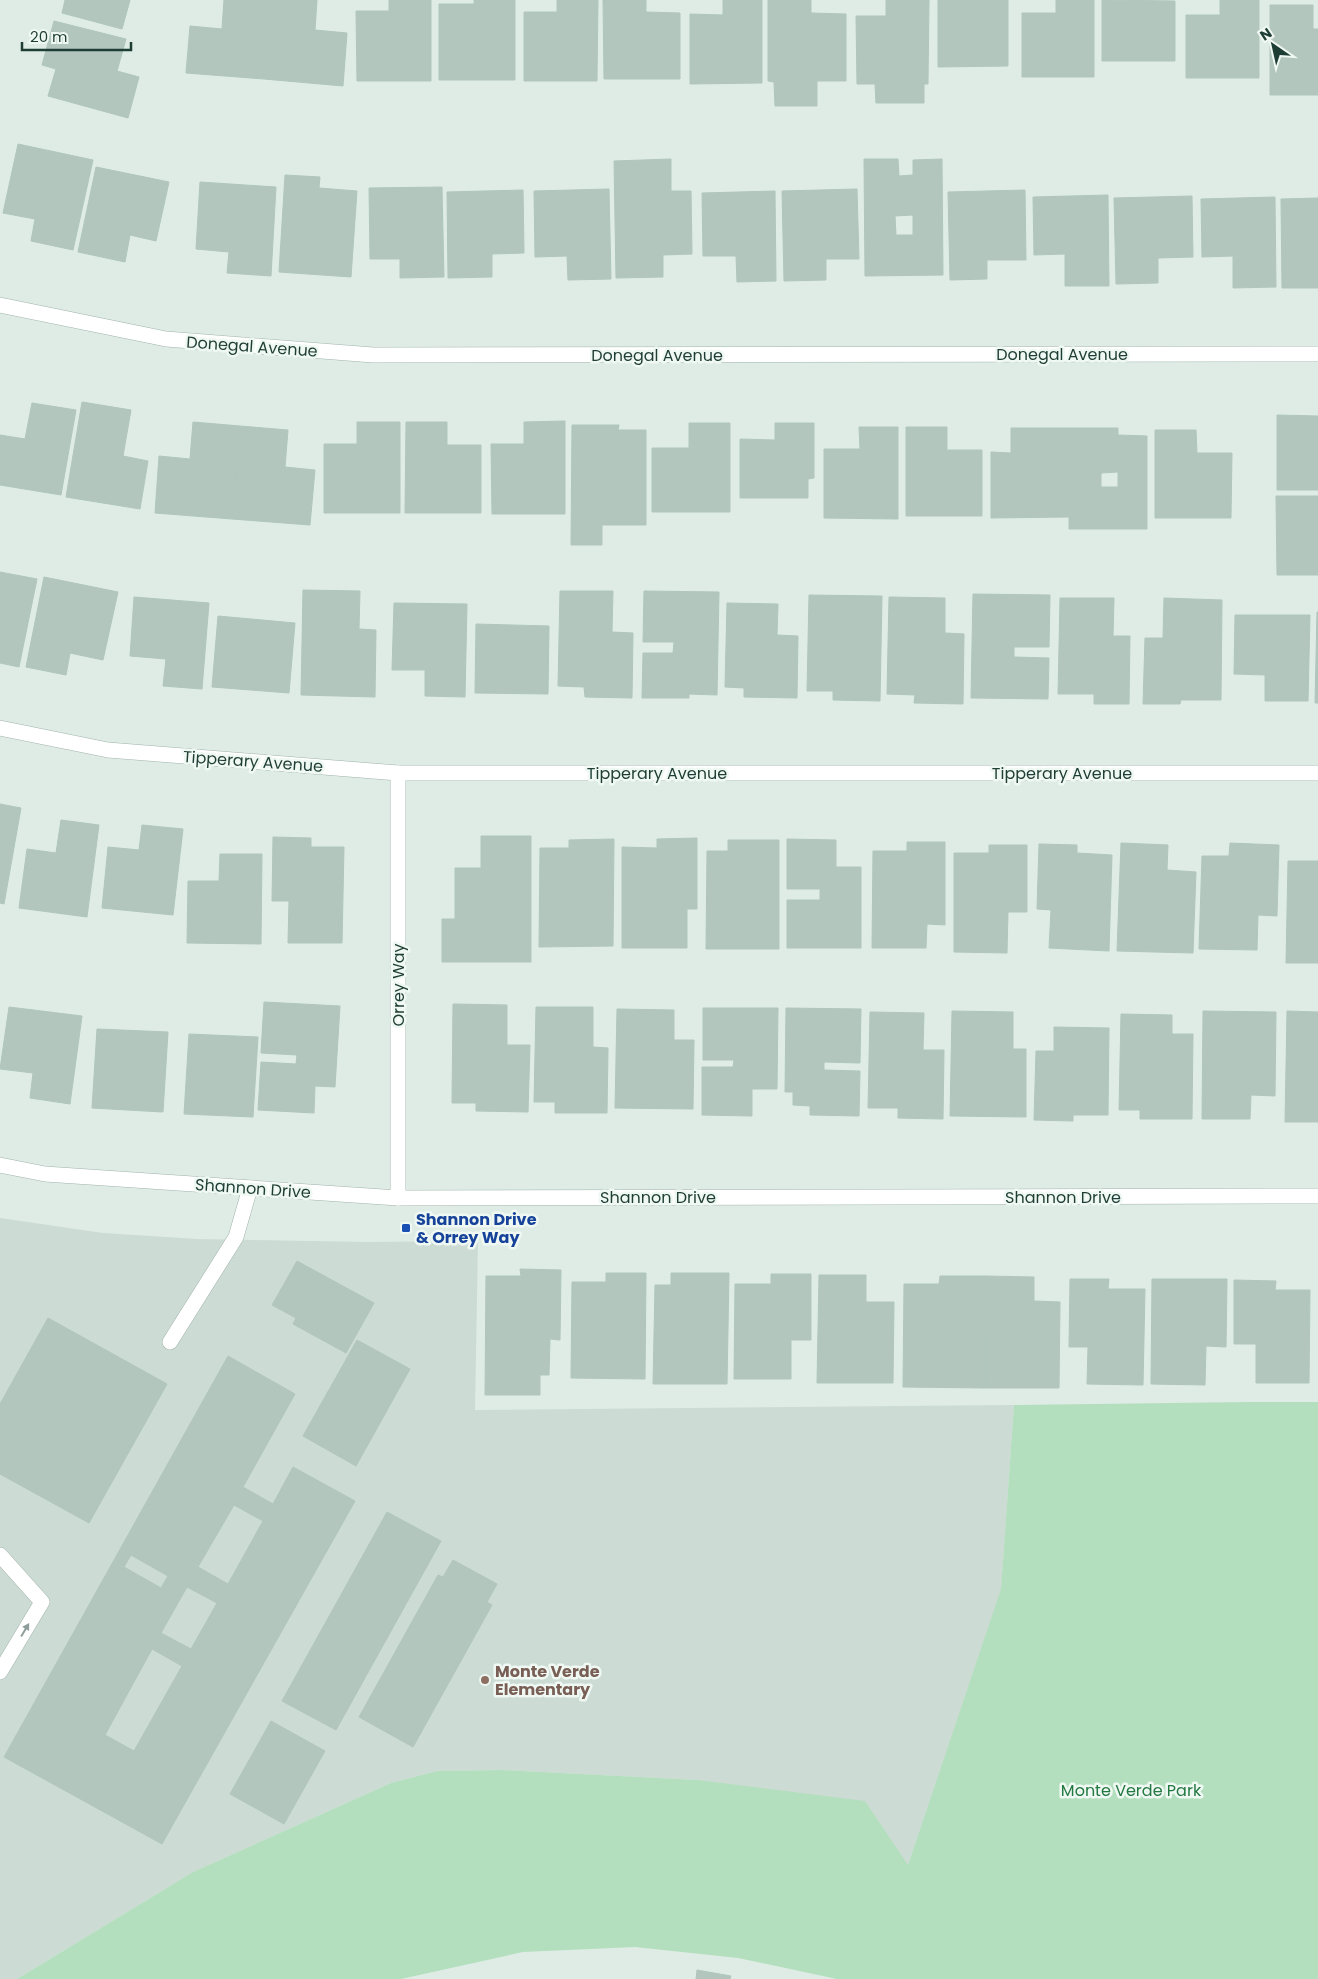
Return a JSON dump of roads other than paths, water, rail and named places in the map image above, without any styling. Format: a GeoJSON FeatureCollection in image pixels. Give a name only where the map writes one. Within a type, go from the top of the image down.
{"type":"FeatureCollection","features":[{"type":"Feature","properties":{"kind":"street","name":"Donegal Avenue"},"geometry":{"type":"LineString","coordinates":[[0,304],[166,340],[373,355],[1318,354]]}},
{"type":"Feature","properties":{"kind":"street","name":"Tipperary Avenue"},"geometry":{"type":"LineString","coordinates":[[0,728],[108,750],[398,773],[1318,773]]}},
{"type":"Feature","properties":{"kind":"street","name":"Orrey Way"},"geometry":{"type":"LineString","coordinates":[[398,773],[398,1198]]}},
{"type":"Feature","properties":{"kind":"street","name":"Shannon Drive"},"geometry":{"type":"LineString","coordinates":[[0,1165],[45,1174],[398,1198],[1318,1196]]}},
{"type":"Feature","properties":{"kind":"street"},"geometry":{"type":"LineString","coordinates":[[170,1342],[236,1237],[250,1188]]}},
{"type":"Feature","properties":{"kind":"street"},"geometry":{"type":"LineString","coordinates":[[0,1555],[42,1602],[0,1672]]}},
{"type":"Feature","properties":{"kind":"place","name":"Shannon Drive & Orrey Way"},"geometry":{"type":"Point","coordinates":[406,1228]}},
{"type":"Feature","properties":{"kind":"place","name":"Monte Verde Elementary"},"geometry":{"type":"Point","coordinates":[485,1680]}},
{"type":"Feature","properties":{"kind":"park label","name":"Monte Verde Park"},"geometry":{"type":"Point","coordinates":[1131,1790]}}]}
